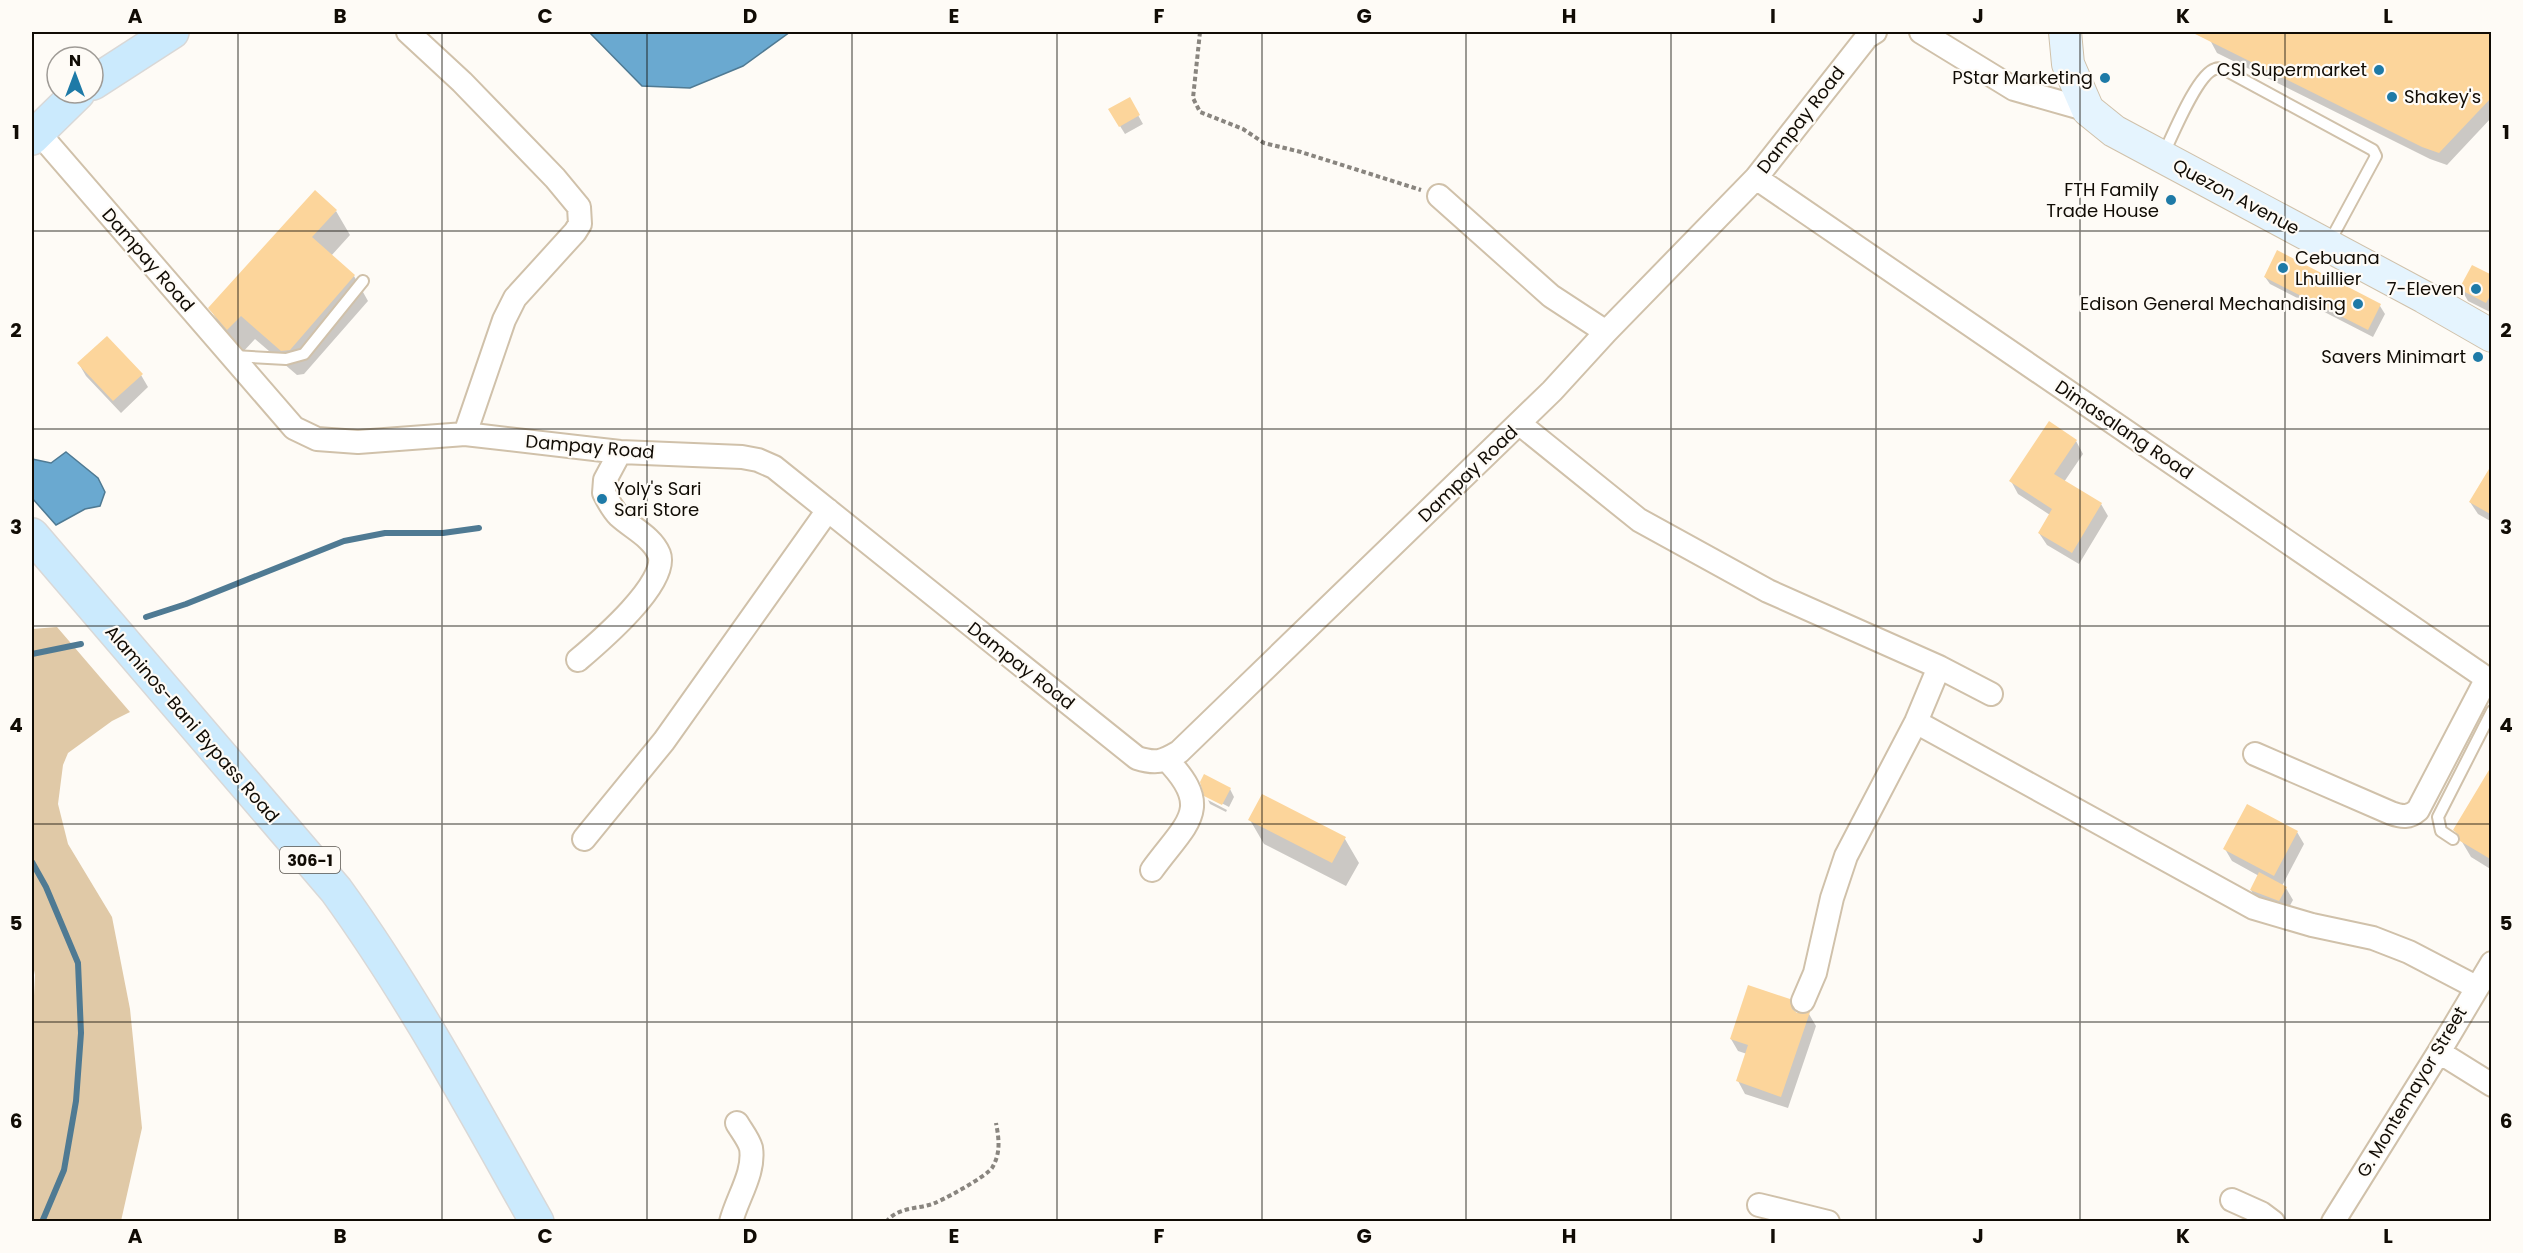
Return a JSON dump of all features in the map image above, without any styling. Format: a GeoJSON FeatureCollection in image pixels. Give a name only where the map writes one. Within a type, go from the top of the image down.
{"type":"FeatureCollection","features":[{"type":"Feature","properties":{"kind":"main road"},"geometry":{"type":"LineString","coordinates":[[105,75],[172,32]]}},
{"type":"Feature","properties":{"kind":"main road","name":"Quezon Avenue"},"geometry":{"type":"LineString","coordinates":[[2065,32],[2068,64],[2088,110],[2114,131],[2328,245],[2492,336]]}},
{"type":"Feature","properties":{"kind":"main road"},"geometry":{"type":"LineString","coordinates":[[34,135],[65,105]]}},
{"type":"Feature","properties":{"kind":"main road","name":"Alaminos-Bani Bypass Road"},"geometry":{"type":"LineString","coordinates":[[32,536],[342,899],[409,997],[537,1221]]}},
{"type":"Feature","properties":{"kind":"street"},"geometry":{"type":"LineString","coordinates":[[408,32],[462,82],[555,178],[579,207],[580,224],[516,298],[504,320],[465,434]]}},
{"type":"Feature","properties":{"kind":"street","name":"Dampay Road"},"geometry":{"type":"LineString","coordinates":[[34,135],[294,428],[317,439],[358,442],[465,434],[620,452],[742,457],[758,460],[774,467],[1137,758],[1152,763],[1166,759],[1188,744],[1520,423],[1756,177],[1867,37],[1875,32]]}},
{"type":"Feature","properties":{"kind":"street"},"geometry":{"type":"LineString","coordinates":[[1921,32],[2014,89],[2088,110]]}},
{"type":"Feature","properties":{"kind":"street","name":"Dimasalang Road"},"geometry":{"type":"LineString","coordinates":[[1756,177],[2489,680]]}},
{"type":"Feature","properties":{"kind":"street"},"geometry":{"type":"LineString","coordinates":[[1439,196],[1551,296],[1606,332]]}},
{"type":"Feature","properties":{"kind":"street"},"geometry":{"type":"LineString","coordinates":[[1520,423],[1639,520],[1768,591],[1991,694]]}},
{"type":"Feature","properties":{"kind":"street"},"geometry":{"type":"LineString","coordinates":[[578,660],[626,616],[656,579],[661,566],[659,554],[648,539],[618,515],[604,493],[605,480],[620,452]]}},
{"type":"Feature","properties":{"kind":"street"},"geometry":{"type":"LineString","coordinates":[[584,839],[664,741],[828,510]]}},
{"type":"Feature","properties":{"kind":"street"},"geometry":{"type":"LineString","coordinates":[[1803,1001],[1815,972],[1832,897],[1846,856],[1916,722],[1939,668]]}},
{"type":"Feature","properties":{"kind":"street"},"geometry":{"type":"LineString","coordinates":[[2254,754],[2391,813],[2412,816],[2418,810],[2489,680]]}},
{"type":"Feature","properties":{"kind":"street"},"geometry":{"type":"LineString","coordinates":[[1916,722],[2254,908],[2312,925],[2373,938],[2409,952],[2476,987]]}},
{"type":"Feature","properties":{"kind":"street"},"geometry":{"type":"LineString","coordinates":[[1152,870],[1194,809],[1193,796],[1185,781],[1166,759]]}},
{"type":"Feature","properties":{"kind":"street","name":"G. Montemayor Street"},"geometry":{"type":"LineString","coordinates":[[2333,1221],[2492,963]]}},
{"type":"Feature","properties":{"kind":"street"},"geometry":{"type":"LineString","coordinates":[[2439,1052],[2492,1085]]}},
{"type":"Feature","properties":{"kind":"street"},"geometry":{"type":"LineString","coordinates":[[731,1221],[748,1175],[751,1159],[751,1146],[737,1123]]}},
{"type":"Feature","properties":{"kind":"street"},"geometry":{"type":"LineString","coordinates":[[2232,1200],[2273,1221]]}},
{"type":"Feature","properties":{"kind":"street"},"geometry":{"type":"LineString","coordinates":[[1759,1205],[1828,1221]]}},
{"type":"Feature","properties":{"kind":"lane"},"geometry":{"type":"LineString","coordinates":[[2161,158],[2202,79],[2214,69],[2221,68],[2229,72],[2373,150],[2376,156],[2328,245]]}},
{"type":"Feature","properties":{"kind":"lane"},"geometry":{"type":"LineString","coordinates":[[231,356],[286,359],[304,354],[363,281]]}},
{"type":"Feature","properties":{"kind":"lane"},"geometry":{"type":"LineString","coordinates":[[2453,840],[2441,831],[2438,823],[2439,817],[2492,711]]}},
{"type":"Feature","properties":{"kind":"path"},"geometry":{"type":"LineString","coordinates":[[1200,32],[1193,98],[1200,112],[1243,129],[1264,142],[1439,196]]}},
{"type":"Feature","properties":{"kind":"path"},"geometry":{"type":"LineString","coordinates":[[886,1221],[906,1209],[930,1205],[954,1195],[992,1170],[1000,1144],[996,1123]]}},
{"type":"Feature","properties":{"kind":"shaded area"},"geometry":{"type":"Polygon","coordinates":[[[57,627],[130,712],[112,721],[68,753],[63,765],[58,804],[68,844],[112,917],[130,1009],[142,1128],[121,1221],[32,1221],[32,1038],[35,975],[32,960],[32,629],[57,627]]]}},
{"type":"Feature","properties":{"kind":"water"},"geometry":{"type":"Polygon","coordinates":[[[589,32],[790,32],[743,66],[690,88],[642,86],[589,32]]]}},
{"type":"Feature","properties":{"kind":"water"},"geometry":{"type":"Polygon","coordinates":[[[66,452],[98,478],[105,492],[100,506],[85,509],[56,525],[32,498],[32,459],[51,463],[66,452]]]}},
{"type":"Feature","properties":{"kind":"building","name":"CSI Supermarket"},"geometry":{"type":"Polygon","coordinates":[[[2191,32],[2492,32],[2492,97],[2439,153],[2422,147],[2191,32]]]}},
{"type":"Feature","properties":{"kind":"building"},"geometry":{"type":"Polygon","coordinates":[[[1130,97],[1140,115],[1119,127],[1108,109],[1130,97]]]}},
{"type":"Feature","properties":{"kind":"building"},"geometry":{"type":"Polygon","coordinates":[[[315,190],[337,210],[312,237],[355,275],[290,350],[281,351],[241,316],[227,330],[208,308],[315,190]]]}},
{"type":"Feature","properties":{"kind":"building"},"geometry":{"type":"Polygon","coordinates":[[[2277,250],[2381,304],[2368,330],[2264,277],[2277,250]]]}},
{"type":"Feature","properties":{"kind":"building"},"geometry":{"type":"Polygon","coordinates":[[[2472,265],[2492,275],[2492,292],[2486,303],[2459,289],[2472,265]]]}},
{"type":"Feature","properties":{"kind":"building"},"geometry":{"type":"Polygon","coordinates":[[[107,336],[143,374],[113,401],[77,363],[107,336]]]}},
{"type":"Feature","properties":{"kind":"building"},"geometry":{"type":"Polygon","coordinates":[[[2049,421],[2077,440],[2054,474],[2102,503],[2072,553],[2038,533],[2052,509],[2009,481],[2049,421]]]}},
{"type":"Feature","properties":{"kind":"building"},"geometry":{"type":"Polygon","coordinates":[[[2492,464],[2492,515],[2469,502],[2492,464]]]}},
{"type":"Feature","properties":{"kind":"building"},"geometry":{"type":"Polygon","coordinates":[[[2492,765],[2492,860],[2460,841],[2459,835],[2453,830],[2492,765]]]}},
{"type":"Feature","properties":{"kind":"building"},"geometry":{"type":"Polygon","coordinates":[[[1204,774],[1231,788],[1222,805],[1204,796],[1200,782],[1204,774]]]}},
{"type":"Feature","properties":{"kind":"building"},"geometry":{"type":"Polygon","coordinates":[[[1262,794],[1346,837],[1332,863],[1248,820],[1262,794]]]}},
{"type":"Feature","properties":{"kind":"building"},"geometry":{"type":"Polygon","coordinates":[[[2247,804],[2298,831],[2274,876],[2223,849],[2247,804]]]}},
{"type":"Feature","properties":{"kind":"building"},"geometry":{"type":"Polygon","coordinates":[[[2259,872],[2287,887],[2279,901],[2250,890],[2259,872]]]}},
{"type":"Feature","properties":{"kind":"building"},"geometry":{"type":"Polygon","coordinates":[[[1748,985],[1790,999],[1792,1009],[1797,1013],[1810,1012],[1781,1097],[1736,1081],[1748,1045],[1730,1039],[1748,985]]]}},
{"type":"Feature","properties":{"kind":"waterway"},"geometry":{"type":"LineString","coordinates":[[146,617],[186,604],[344,541],[385,533],[443,533],[479,528]]}},
{"type":"Feature","properties":{"kind":"waterway"},"geometry":{"type":"LineString","coordinates":[[32,654],[81,644]]}},
{"type":"Feature","properties":{"kind":"waterway"},"geometry":{"type":"LineString","coordinates":[[32,862],[46,887],[78,963],[81,1033],[76,1101],[64,1170],[42,1222]]}},
{"type":"Feature","properties":{"kind":"place","name":"CSI Supermarket"},"geometry":{"type":"Point","coordinates":[2379,70]}},
{"type":"Feature","properties":{"kind":"place","name":"PStar Marketing"},"geometry":{"type":"Point","coordinates":[2105,78]}},
{"type":"Feature","properties":{"kind":"place","name":"Shakey's"},"geometry":{"type":"Point","coordinates":[2392,97]}},
{"type":"Feature","properties":{"kind":"place","name":"FTH Family Trade House"},"geometry":{"type":"Point","coordinates":[2171,200]}},
{"type":"Feature","properties":{"kind":"place","name":"Cebuana Lhuillier"},"geometry":{"type":"Point","coordinates":[2283,268]}},
{"type":"Feature","properties":{"kind":"place","name":"7-Eleven"},"geometry":{"type":"Point","coordinates":[2476,289]}},
{"type":"Feature","properties":{"kind":"place","name":"Edison General Mechandising"},"geometry":{"type":"Point","coordinates":[2358,304]}},
{"type":"Feature","properties":{"kind":"place","name":"Savers Minimart"},"geometry":{"type":"Point","coordinates":[2478,357]}},
{"type":"Feature","properties":{"kind":"place","name":"Yoly's Sari Sari Store"},"geometry":{"type":"Point","coordinates":[602,499]}}]}
